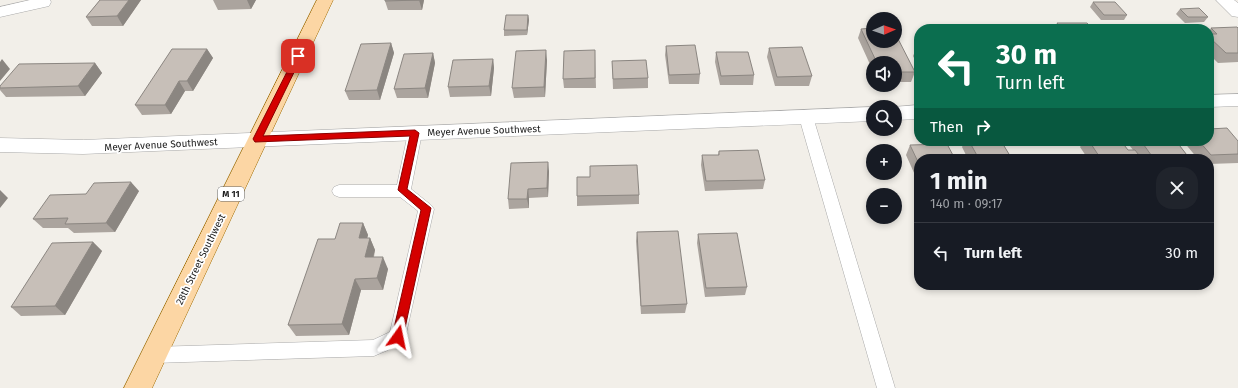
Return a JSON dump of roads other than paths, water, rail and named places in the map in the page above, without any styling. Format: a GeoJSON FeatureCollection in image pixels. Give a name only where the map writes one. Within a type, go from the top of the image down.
{"type":"FeatureCollection","features":[{"type":"Feature","properties":{"kind":"main road","name":"28th Street Southwest"},"geometry":{"type":"LineString","coordinates":[[138,388],[325,0]]}},
{"type":"Feature","properties":{"kind":"street"},"geometry":{"type":"LineString","coordinates":[[1224,0],[1238,12]]}},
{"type":"Feature","properties":{"kind":"street"},"geometry":{"type":"LineString","coordinates":[[0,12],[43,2]]}},
{"type":"Feature","properties":{"kind":"street"},"geometry":{"type":"LineString","coordinates":[[1214,101],[1238,100]]}},
{"type":"Feature","properties":{"kind":"street"},"geometry":{"type":"LineString","coordinates":[[902,113],[914,112]]}},
{"type":"Feature","properties":{"kind":"street","name":"Meyer Avenue Southwest"},"geometry":{"type":"LineString","coordinates":[[0,145],[83,147],[866,114]]}},
{"type":"Feature","properties":{"kind":"lane"},"geometry":{"type":"LineString","coordinates":[[806,117],[886,388]]}},
{"type":"Feature","properties":{"kind":"lane"},"geometry":{"type":"LineString","coordinates":[[403,190],[415,133]]}},
{"type":"Feature","properties":{"kind":"lane"},"geometry":{"type":"LineString","coordinates":[[154,355],[374,348],[398,337],[426,208],[403,190],[339,192]]}}]}
